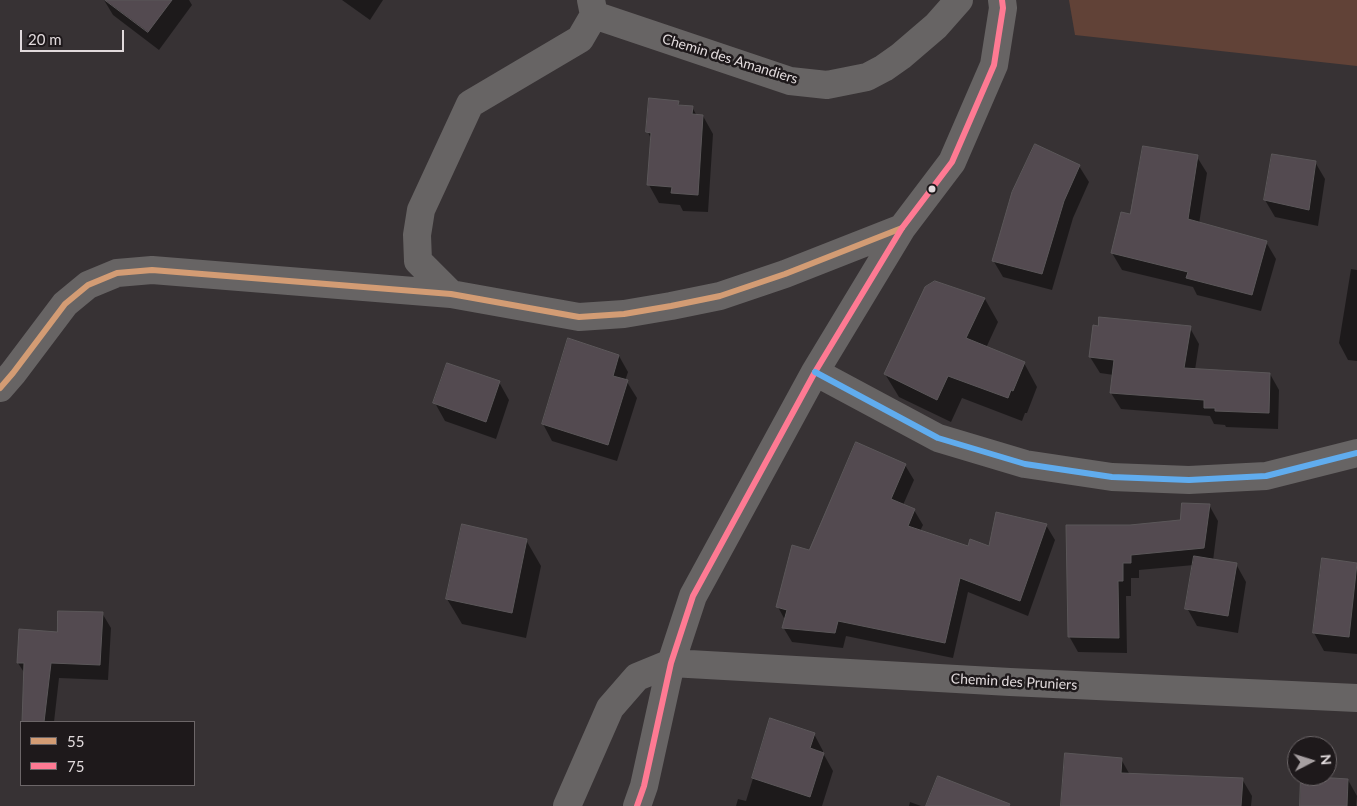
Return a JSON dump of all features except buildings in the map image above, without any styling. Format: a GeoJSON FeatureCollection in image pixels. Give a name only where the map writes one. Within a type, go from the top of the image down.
{"type":"FeatureCollection","features":[{"type":"Feature","properties":{"kind":"street","name":"Chemin des Amandiers"},"geometry":{"type":"LineString","coordinates":[[592,7],[790,81],[827,84],[867,77],[884,68],[936,26],[959,0]]}},
{"type":"Feature","properties":{"kind":"street"},"geometry":{"type":"LineString","coordinates":[[637,806],[644,786],[671,663],[692,596],[815,372],[902,228],[952,162],[994,65],[1003,8],[1002,0]]}},
{"type":"Feature","properties":{"kind":"street"},"geometry":{"type":"LineString","coordinates":[[451,294],[418,261],[417,235],[421,210],[470,104],[580,39],[592,7]]}},
{"type":"Feature","properties":{"kind":"street"},"geometry":{"type":"LineString","coordinates":[[0,388],[65,304],[88,285],[117,273],[152,270],[451,294],[579,317],[624,314],[720,296],[785,274],[902,228]]}},
{"type":"Feature","properties":{"kind":"street"},"geometry":{"type":"LineString","coordinates":[[815,372],[938,438],[1026,464],[1103,475],[1189,480],[1266,476],[1357,453]]}},
{"type":"Feature","properties":{"kind":"street"},"geometry":{"type":"LineString","coordinates":[[567,806],[610,708],[637,677],[671,663]]}},
{"type":"Feature","properties":{"kind":"street","name":"Chemin des Pruniers"},"geometry":{"type":"LineString","coordinates":[[671,663],[1010,682],[1357,698]]}},
{"type":"Feature","properties":{"kind":"shaded area"},"geometry":{"type":"Polygon","coordinates":[[[1069,0],[1357,0],[1357,66],[1075,35],[1069,0]]]}},
{"type":"Feature","properties":{"kind":"transit line","name":"75"},"geometry":{"type":"LineString","coordinates":[[637,806],[644,786],[671,663],[693,596],[815,372],[902,228],[952,162],[994,65],[1003,8],[1002,0]]}},
{"type":"Feature","properties":{"kind":"transit line","name":"55"},"geometry":{"type":"LineString","coordinates":[[0,388],[65,304],[88,285],[117,273],[152,270],[451,294],[579,317],[624,314],[720,296],[785,274],[902,228]]}},
{"type":"Feature","properties":{"kind":"transit line"},"geometry":{"type":"LineString","coordinates":[[815,372],[938,438],[1025,464],[1112,477],[1189,480],[1266,476],[1357,453]]}}]}
